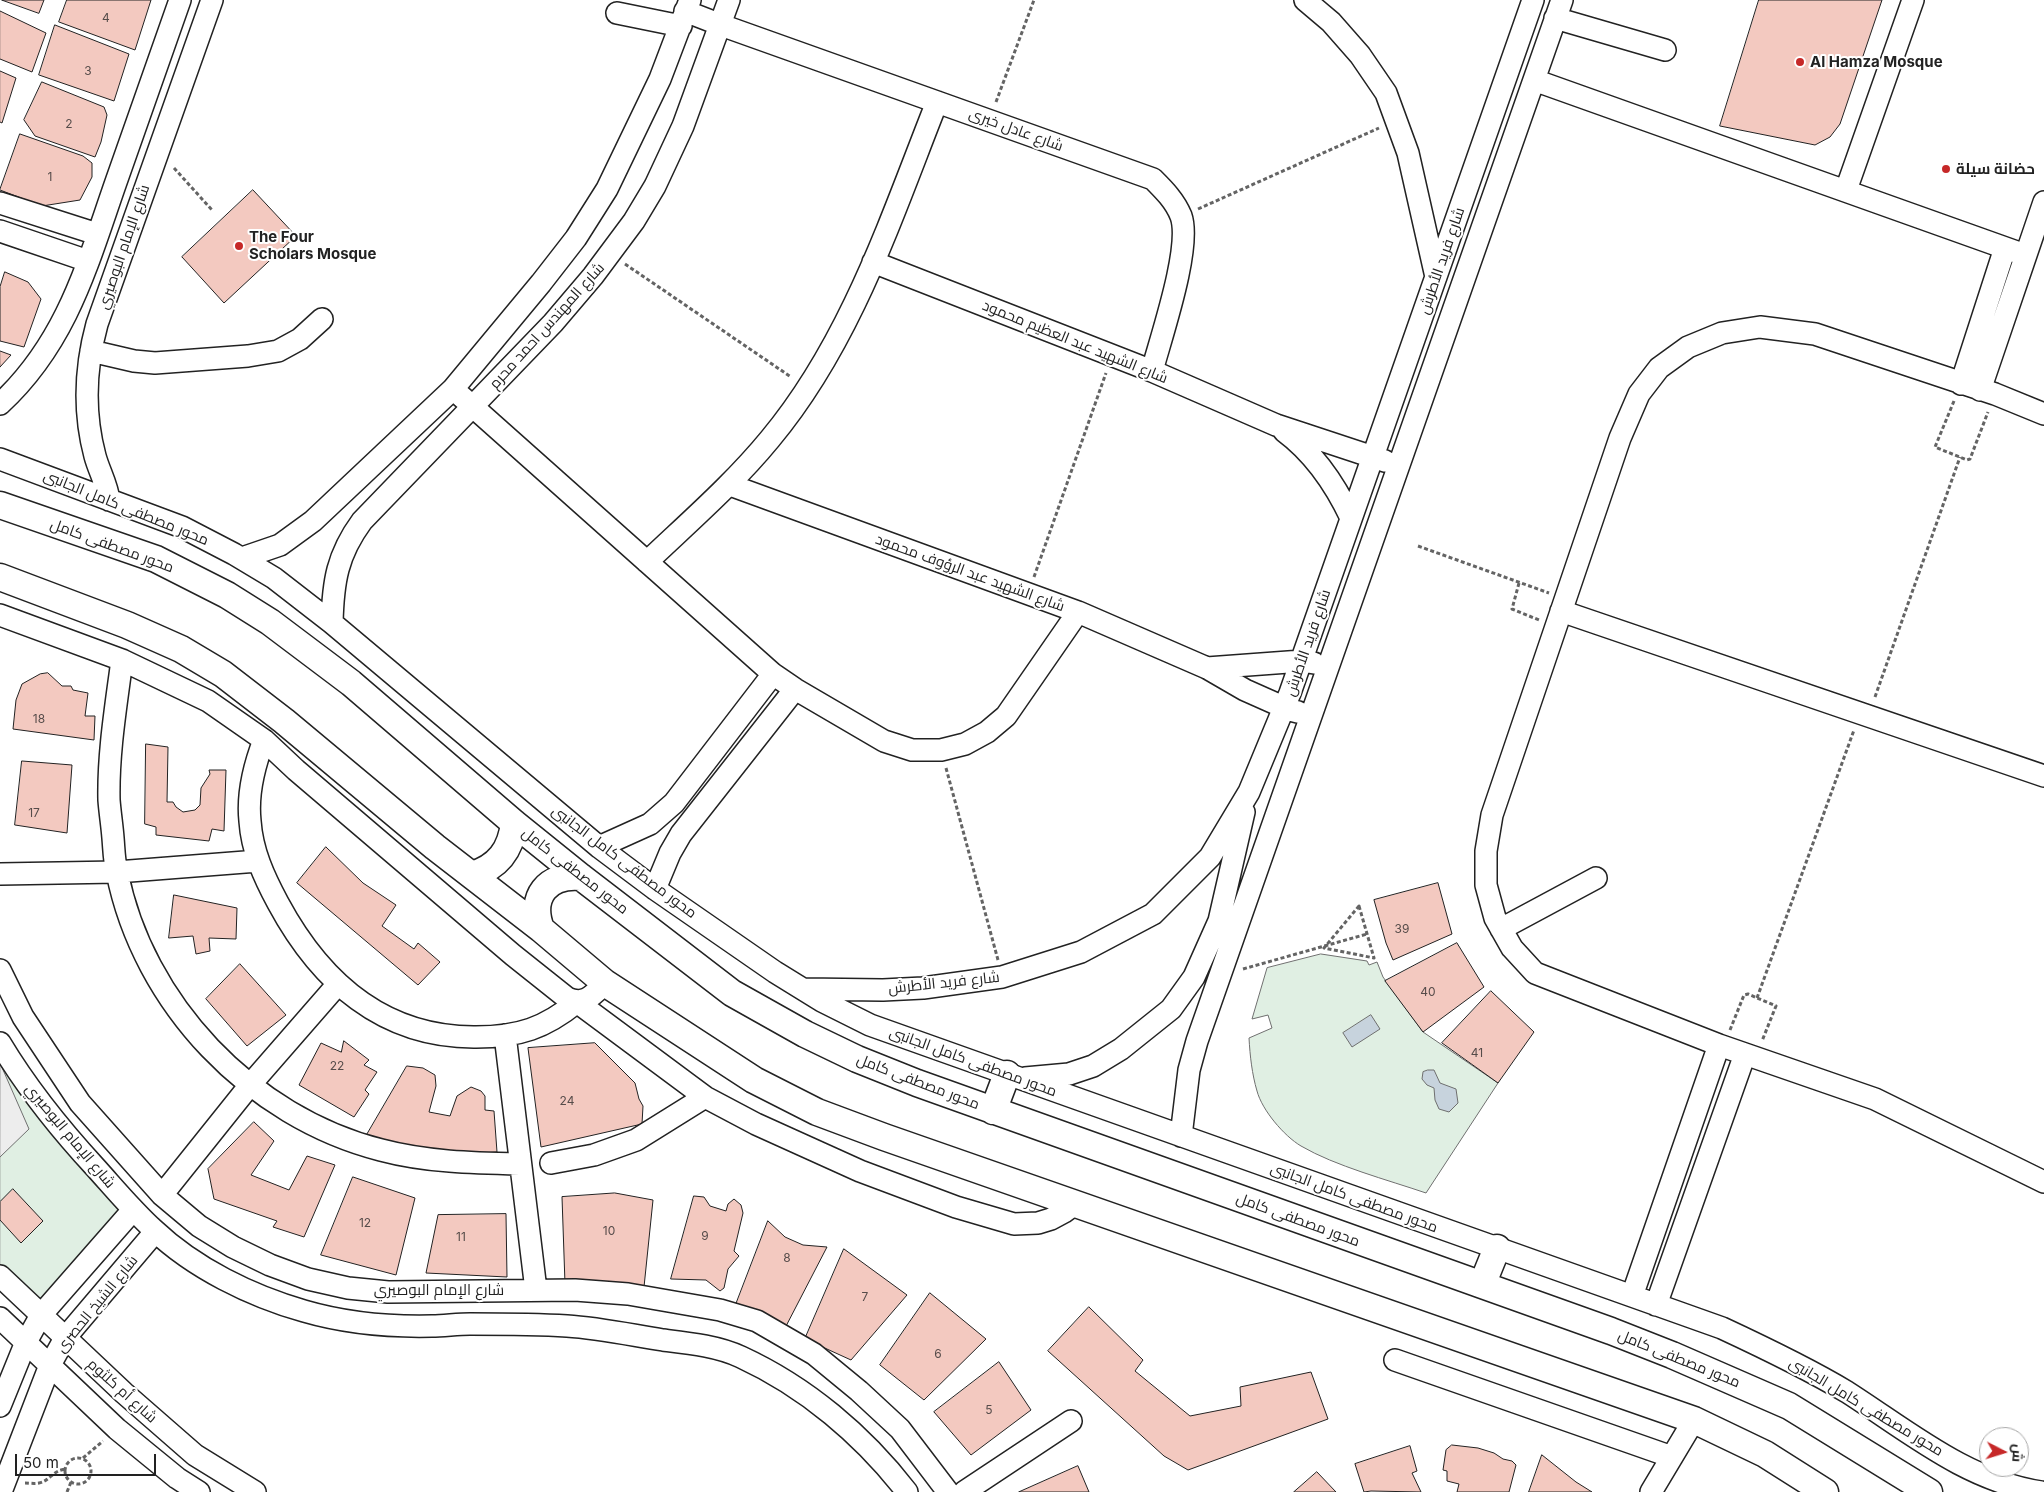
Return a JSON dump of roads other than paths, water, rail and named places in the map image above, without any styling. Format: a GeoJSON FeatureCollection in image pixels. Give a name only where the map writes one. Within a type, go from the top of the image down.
{"type":"FeatureCollection","features":[{"type":"Feature","properties":{"kind":"main road","name":"محور مصطفى كامل"},"geometry":{"type":"LineString","coordinates":[[0,505],[156,559],[228,594],[270,622],[351,683],[514,824],[732,993],[805,1034],[857,1059],[917,1084],[1654,1348],[1789,1406],[1929,1492]]}},
{"type":"Feature","properties":{"kind":"main road"},"geometry":{"type":"LineString","coordinates":[[0,577],[127,625],[172,645],[223,674],[284,721],[435,847],[541,929],[605,983],[754,1080],[818,1112],[1075,1204],[1694,1420],[1765,1454],[1825,1492]]}},
{"type":"Feature","properties":{"kind":"main road"},"geometry":{"type":"LineString","coordinates":[[472,875],[494,865],[502,857],[509,847],[514,824]]}},
{"type":"Feature","properties":{"kind":"main road"},"geometry":{"type":"LineString","coordinates":[[541,929],[537,918],[537,906],[541,895],[548,886],[558,879],[569,876],[581,877]]}},
{"type":"Feature","properties":{"kind":"main road"},"geometry":{"type":"LineString","coordinates":[[993,1111],[1013,1076]]}},
{"type":"Feature","properties":{"kind":"main road"},"geometry":{"type":"LineString","coordinates":[[1482,1285],[1497,1248]]}},
{"type":"Feature","properties":{"kind":"street","name":"شارع الإمام البوصيري"},"geometry":{"type":"LineString","coordinates":[[0,404],[30,372],[47,349],[75,297],[180,0]]}},
{"type":"Feature","properties":{"kind":"street","name":"شارع الإمام البوصيري"},"geometry":{"type":"LineString","coordinates":[[109,500],[103,476],[96,462],[88,423],[87,383],[91,351],[104,306],[212,0]]}},
{"type":"Feature","properties":{"kind":"street","name":"شارع المهندس احمد محرم"},"geometry":{"type":"LineString","coordinates":[[332,623],[333,591],[336,573],[341,554],[350,536],[362,521],[553,323],[593,276],[634,221],[655,186],[683,126],[729,0]]}},
{"type":"Feature","properties":{"kind":"street"},"geometry":{"type":"LineString","coordinates":[[1305,0],[1331,22],[1360,54],[1386,93],[1408,153],[1436,276]]}},
{"type":"Feature","properties":{"kind":"street","name":"شارع فريد الأطرش"},"geometry":{"type":"LineString","coordinates":[[803,989],[883,990],[923,988],[1002,977],[1082,952],[1153,914],[1210,857],[1249,792],[1302,661],[1533,0]]}},
{"type":"Feature","properties":{"kind":"street"},"geometry":{"type":"LineString","coordinates":[[1846,190],[1913,0]]}},
{"type":"Feature","properties":{"kind":"street"},"geometry":{"type":"LineString","coordinates":[[1558,9],[1665,50]]}},
{"type":"Feature","properties":{"kind":"street","name":"شارع فريد الأطرش"},"geometry":{"type":"LineString","coordinates":[[1181,1136],[1189,1070],[1197,1041],[1558,9]]}},
{"type":"Feature","properties":{"kind":"street","name":"شارع المهندس احمد محرم"},"geometry":{"type":"LineString","coordinates":[[242,558],[268,551],[303,530],[453,389],[576,238],[607,189],[660,79],[685,12]]}},
{"type":"Feature","properties":{"kind":"street","name":"شارع عادل خيرى"},"geometry":{"type":"LineString","coordinates":[[618,13],[685,12],[1153,179],[1168,194],[1181,216],[1184,232],[1183,254],[1152,371]]}},
{"type":"Feature","properties":{"kind":"street"},"geometry":{"type":"LineString","coordinates":[[1534,80],[2025,255]]}},
{"type":"Feature","properties":{"kind":"street"},"geometry":{"type":"LineString","coordinates":[[647,562],[730,485],[771,438],[807,389],[832,348],[854,306],[937,102]]}},
{"type":"Feature","properties":{"kind":"street"},"geometry":{"type":"LineString","coordinates":[[1979,389],[2044,202]]}},
{"type":"Feature","properties":{"kind":"street"},"geometry":{"type":"LineString","coordinates":[[0,203],[98,234]]}},
{"type":"Feature","properties":{"kind":"street"},"geometry":{"type":"LineString","coordinates":[[0,231],[88,261]]}},
{"type":"Feature","properties":{"kind":"street"},"geometry":{"type":"LineString","coordinates":[[1979,389],[2005,248]]}},
{"type":"Feature","properties":{"kind":"street","name":"شارع الشهيد عبد العظيم محمود"},"geometry":{"type":"LineString","coordinates":[[873,262],[1152,371],[1276,425],[1398,466]]}},
{"type":"Feature","properties":{"kind":"street"},"geometry":{"type":"LineString","coordinates":[[75,297],[104,306]]}},
{"type":"Feature","properties":{"kind":"street"},"geometry":{"type":"LineString","coordinates":[[91,351],[134,361],[155,363],[248,356],[278,351],[300,340],[322,319]]}},
{"type":"Feature","properties":{"kind":"street"},"geometry":{"type":"LineString","coordinates":[[2044,414],[1979,389],[1816,334],[1760,327],[1722,334],[1688,347],[1659,368],[1639,394],[1620,438],[1490,824],[1486,851],[1486,885],[1495,918],[1512,948],[1535,973],[1750,1056],[1875,1099],[2044,1182]]}},
{"type":"Feature","properties":{"kind":"street"},"geometry":{"type":"LineString","coordinates":[[453,389],[773,674],[884,741],[912,750],[941,750],[965,744],[987,732],[1006,716],[1078,612]]}},
{"type":"Feature","properties":{"kind":"street","name":"شارع الشهيد عبد العظيم محمود"},"geometry":{"type":"LineString","coordinates":[[1276,425],[1296,440],[1312,457],[1341,496],[1351,518]]}},
{"type":"Feature","properties":{"kind":"street","name":"محور مصطفى كامل الجانبى"},"geometry":{"type":"LineString","coordinates":[[0,459],[182,527],[242,558],[274,578],[332,623],[599,847],[655,889],[775,972],[838,1010],[870,1025],[1722,1328],[1805,1368],[1847,1392],[1919,1440],[1981,1475],[2026,1490],[2041,1492]]}},
{"type":"Feature","properties":{"kind":"street","name":"شارع الشهيد عبد الرؤوف محمود"},"geometry":{"type":"LineString","coordinates":[[730,485],[1078,612],[1207,668],[1245,690],[1284,708],[1296,712],[1314,707]]}},
{"type":"Feature","properties":{"kind":"street"},"geometry":{"type":"LineString","coordinates":[[1561,612],[2044,776]]}},
{"type":"Feature","properties":{"kind":"street"},"geometry":{"type":"LineString","coordinates":[[0,615],[122,660],[208,701],[264,740],[296,770],[513,955],[567,998],[577,1002],[705,1097],[756,1124],[860,1171],[1004,1222],[1038,1223],[1064,1212],[1075,1204]]}},
{"type":"Feature","properties":{"kind":"street"},"geometry":{"type":"LineString","coordinates":[[0,634],[25,624]]}},
{"type":"Feature","properties":{"kind":"street"},"geometry":{"type":"LineString","coordinates":[[122,660],[113,728],[109,800],[117,872],[135,934],[164,990],[203,1042],[250,1085],[290,1113],[334,1134],[380,1150],[428,1160],[520,1164]]}},
{"type":"Feature","properties":{"kind":"street"},"geometry":{"type":"LineString","coordinates":[[1302,661],[1308,661],[1319,666],[1325,676]]}},
{"type":"Feature","properties":{"kind":"street","name":"شارع الشهيد عبد الرؤوف محمود"},"geometry":{"type":"LineString","coordinates":[[1207,668],[1302,661]]}},
{"type":"Feature","properties":{"kind":"street"},"geometry":{"type":"LineString","coordinates":[[599,847],[650,824],[674,803],[773,674]]}},
{"type":"Feature","properties":{"kind":"street"},"geometry":{"type":"LineString","coordinates":[[655,889],[670,853],[681,834],[795,689]]}},
{"type":"Feature","properties":{"kind":"street"},"geometry":{"type":"LineString","coordinates":[[264,740],[252,779],[250,800],[250,820],[258,861],[284,914],[306,947],[338,984],[374,1012],[416,1030],[460,1037],[506,1035],[542,1026],[554,1020],[577,1002],[588,999],[605,983]]}},
{"type":"Feature","properties":{"kind":"street"},"geometry":{"type":"LineString","coordinates":[[1013,1076],[1069,1074],[1087,1069],[1121,1049],[1171,1009],[1194,977],[1220,921],[1249,792]]}},
{"type":"Feature","properties":{"kind":"street"},"geometry":{"type":"LineString","coordinates":[[0,874],[117,872],[258,861]]}},
{"type":"Feature","properties":{"kind":"street"},"geometry":{"type":"LineString","coordinates":[[1501,929],[1596,878]]}},
{"type":"Feature","properties":{"kind":"street","name":"شارع الإمام البوصيري"},"geometry":{"type":"LineString","coordinates":[[0,970],[23,1017],[80,1103],[162,1194],[199,1226],[233,1248],[270,1265],[308,1279],[348,1288],[429,1293],[575,1290],[628,1294],[720,1310],[757,1321],[814,1354],[859,1391],[900,1429],[948,1492]]}},
{"type":"Feature","properties":{"kind":"street"},"geometry":{"type":"LineString","coordinates":[[162,1194],[250,1085],[338,984]]}},
{"type":"Feature","properties":{"kind":"street"},"geometry":{"type":"LineString","coordinates":[[506,1035],[536,1290]]}},
{"type":"Feature","properties":{"kind":"street","name":"شارع الإمام البوصيري"},"geometry":{"type":"LineString","coordinates":[[0,1043],[21,1078],[56,1125],[133,1210],[155,1232],[228,1282],[266,1299],[305,1312],[346,1321],[400,1326],[469,1324],[567,1326],[701,1346],[739,1356],[794,1385],[838,1420],[878,1456],[906,1492]]}},
{"type":"Feature","properties":{"kind":"street"},"geometry":{"type":"LineString","coordinates":[[1632,1296],[1721,1045]]}},
{"type":"Feature","properties":{"kind":"street"},"geometry":{"type":"LineString","coordinates":[[1656,1305],[1750,1056]]}},
{"type":"Feature","properties":{"kind":"street"},"geometry":{"type":"LineString","coordinates":[[551,1163],[594,1155],[636,1140],[705,1097]]}},
{"type":"Feature","properties":{"kind":"street"},"geometry":{"type":"LineString","coordinates":[[0,1406],[26,1342],[42,1315],[133,1210]]}},
{"type":"Feature","properties":{"kind":"street","name":"شارع الشيخ الحصرى"},"geometry":{"type":"LineString","coordinates":[[3,1487],[50,1365],[66,1338],[155,1232]]}},
{"type":"Feature","properties":{"kind":"street","name":"شارع أم كلثوم"},"geometry":{"type":"LineString","coordinates":[[0,1276],[124,1393],[196,1455],[255,1492]]}},
{"type":"Feature","properties":{"kind":"street"},"geometry":{"type":"LineString","coordinates":[[399,1292],[404,1306],[400,1326]]}},
{"type":"Feature","properties":{"kind":"street"},"geometry":{"type":"LineString","coordinates":[[429,1293],[424,1304],[425,1311],[434,1326]]}},
{"type":"Feature","properties":{"kind":"street","name":"شارع أم كلثوم"},"geometry":{"type":"LineString","coordinates":[[0,1318],[117,1429],[178,1478],[199,1492]]}},
{"type":"Feature","properties":{"kind":"street"},"geometry":{"type":"LineString","coordinates":[[1395,1360],[1672,1457]]}},
{"type":"Feature","properties":{"kind":"street"},"geometry":{"type":"LineString","coordinates":[[1651,1492],[1694,1420]]}},
{"type":"Feature","properties":{"kind":"street"},"geometry":{"type":"LineString","coordinates":[[964,1492],[1071,1421]]}},
{"type":"Feature","properties":{"kind":"place","name":"Al Hamza Mosque"},"geometry":{"type":"Point","coordinates":[1800,62]}},
{"type":"Feature","properties":{"kind":"place","name":"حضانة سيلة"},"geometry":{"type":"Point","coordinates":[1946,169]}},
{"type":"Feature","properties":{"kind":"place","name":"The Four Scholars Mosque"},"geometry":{"type":"Point","coordinates":[239,246]}}]}
